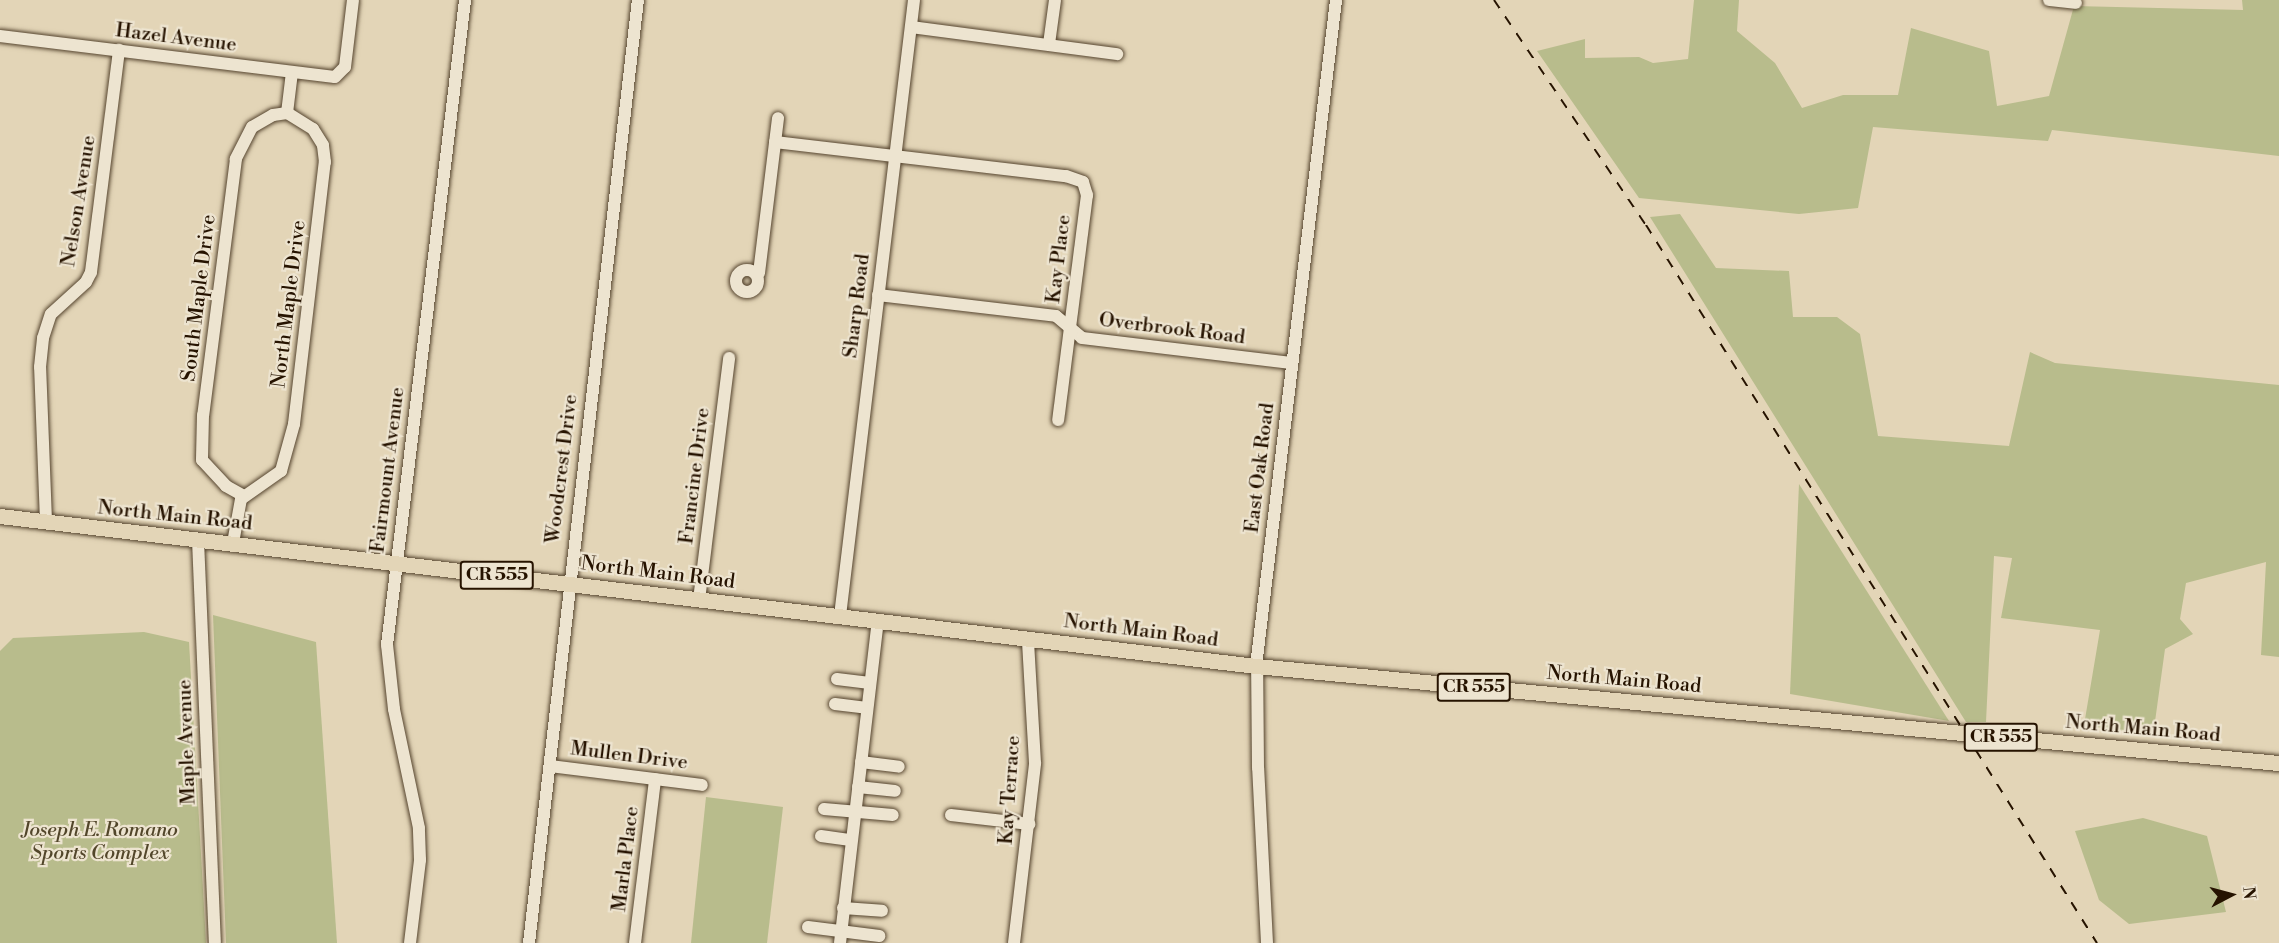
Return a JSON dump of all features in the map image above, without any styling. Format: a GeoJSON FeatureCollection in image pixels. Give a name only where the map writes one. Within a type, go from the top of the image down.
{"type":"FeatureCollection","features":[{"type":"Feature","properties":{"kind":"main road","name":"North Main Road"},"geometry":{"type":"LineString","coordinates":[[0,516],[1256,666],[2279,763]]}},
{"type":"Feature","properties":{"kind":"street","name":"Hazel Avenue"},"geometry":{"type":"LineString","coordinates":[[0,36],[334,77],[344,68],[353,0]]}},
{"type":"Feature","properties":{"kind":"street","name":"Fairmount Avenue"},"geometry":{"type":"LineString","coordinates":[[410,943],[420,848],[388,674],[397,562],[465,0]]}},
{"type":"Feature","properties":{"kind":"street","name":"Woodcrest Drive"},"geometry":{"type":"LineString","coordinates":[[529,943],[638,0]]}},
{"type":"Feature","properties":{"kind":"street","name":"Sharp Road"},"geometry":{"type":"LineString","coordinates":[[840,616],[914,0]]}},
{"type":"Feature","properties":{"kind":"street"},"geometry":{"type":"LineString","coordinates":[[1049,44],[1054,0]]}},
{"type":"Feature","properties":{"kind":"street","name":"East Oak Road"},"geometry":{"type":"LineString","coordinates":[[1267,943],[1256,666],[1336,0]]}},
{"type":"Feature","properties":{"kind":"street"},"geometry":{"type":"LineString","coordinates":[[2049,0],[2076,3]]}},
{"type":"Feature","properties":{"kind":"street"},"geometry":{"type":"LineString","coordinates":[[911,27],[1118,54]]}},
{"type":"Feature","properties":{"kind":"street","name":"Nelson Avenue"},"geometry":{"type":"LineString","coordinates":[[46,521],[40,367],[43,338],[51,314],[79,289],[91,272],[119,50]]}},
{"type":"Feature","properties":{"kind":"street"},"geometry":{"type":"LineString","coordinates":[[287,113],[292,72]]}},
{"type":"Feature","properties":{"kind":"street","name":"North Maple Drive"},"geometry":{"type":"LineString","coordinates":[[244,496],[275,477],[290,450],[325,173],[325,153],[319,137],[303,121],[287,113]]}},
{"type":"Feature","properties":{"kind":"street","name":"South Maple Drive"},"geometry":{"type":"LineString","coordinates":[[244,496],[226,486],[202,460],[203,414],[236,159],[252,127],[273,115],[287,113]]}},
{"type":"Feature","properties":{"kind":"street"},"geometry":{"type":"LineString","coordinates":[[759,273],[778,118]]}},
{"type":"Feature","properties":{"kind":"street"},"geometry":{"type":"LineString","coordinates":[[775,142],[895,156]]}},
{"type":"Feature","properties":{"kind":"street","name":"Kay Place"},"geometry":{"type":"LineString","coordinates":[[895,156],[1078,179],[1086,187],[1058,420]]}},
{"type":"Feature","properties":{"kind":"street","name":"Overbrook Road"},"geometry":{"type":"LineString","coordinates":[[878,295],[1056,316],[1082,338],[1292,363]]}},
{"type":"Feature","properties":{"kind":"street","name":"Francine Drive"},"geometry":{"type":"LineString","coordinates":[[699,600],[729,358]]}},
{"type":"Feature","properties":{"kind":"street"},"geometry":{"type":"LineString","coordinates":[[233,543],[237,509],[244,496]]}},
{"type":"Feature","properties":{"kind":"street","name":"Maple Avenue"},"geometry":{"type":"LineString","coordinates":[[198,540],[215,943]]}},
{"type":"Feature","properties":{"kind":"street"},"geometry":{"type":"LineString","coordinates":[[840,937],[878,621]]}},
{"type":"Feature","properties":{"kind":"street","name":"Kay Terrace"},"geometry":{"type":"LineString","coordinates":[[1014,943],[1035,763],[1028,640]]}},
{"type":"Feature","properties":{"kind":"street"},"geometry":{"type":"LineString","coordinates":[[837,680],[870,683]]}},
{"type":"Feature","properties":{"kind":"street"},"geometry":{"type":"LineString","coordinates":[[835,704],[867,708]]}},
{"type":"Feature","properties":{"kind":"street"},"geometry":{"type":"LineString","coordinates":[[861,762],[899,767]]}},
{"type":"Feature","properties":{"kind":"street","name":"Mullen Drive"},"geometry":{"type":"LineString","coordinates":[[550,766],[702,785]]}},
{"type":"Feature","properties":{"kind":"street","name":"Marla Place"},"geometry":{"type":"LineString","coordinates":[[635,943],[655,779]]}},
{"type":"Feature","properties":{"kind":"street"},"geometry":{"type":"LineString","coordinates":[[858,787],[895,791]]}},
{"type":"Feature","properties":{"kind":"street"},"geometry":{"type":"LineString","coordinates":[[824,808],[855,813],[893,815]]}},
{"type":"Feature","properties":{"kind":"street"},"geometry":{"type":"LineString","coordinates":[[951,815],[1029,824]]}},
{"type":"Feature","properties":{"kind":"street"},"geometry":{"type":"LineString","coordinates":[[821,836],[851,840]]}},
{"type":"Feature","properties":{"kind":"street"},"geometry":{"type":"LineString","coordinates":[[843,908],[882,911]]}},
{"type":"Feature","properties":{"kind":"street"},"geometry":{"type":"LineString","coordinates":[[808,927],[840,937],[879,936]]}},
{"type":"Feature","properties":{"kind":"green space"},"geometry":{"type":"Polygon","coordinates":[[[1694,0],[1739,0],[1737,31],[1775,63],[1802,108],[1843,95],[1898,95],[1911,28],[1989,51],[1997,106],[2049,96],[2074,6],[2243,10],[2242,0],[2279,0],[2279,156],[2052,130],[2048,141],[1873,127],[1858,208],[1799,214],[1639,198],[1537,51],[1585,39],[1585,58],[1639,57],[1653,63],[1688,59],[1694,0]]]}},
{"type":"Feature","properties":{"kind":"green space"},"geometry":{"type":"Polygon","coordinates":[[[1680,214],[1716,268],[1789,271],[1793,317],[1837,317],[1860,334],[1878,436],[2009,446],[2030,352],[2055,363],[2279,385],[2279,657],[2261,655],[2266,562],[2186,583],[2180,619],[2193,634],[2165,649],[2153,736],[2084,725],[2100,630],[2001,618],[2012,558],[1994,556],[1986,722],[1966,722],[1650,217],[1680,214]]]}},
{"type":"Feature","properties":{"kind":"green space"},"geometry":{"type":"Polygon","coordinates":[[[1799,484],[1949,721],[1790,694],[1799,484]]]}},
{"type":"Feature","properties":{"kind":"green space"},"geometry":{"type":"Polygon","coordinates":[[[213,615],[316,642],[337,943],[226,943],[213,615]]]}},
{"type":"Feature","properties":{"kind":"green space","name":"Joseph E. Romano Sports Complex"},"geometry":{"type":"Polygon","coordinates":[[[144,632],[189,642],[206,943],[0,943],[0,651],[13,638],[144,632]]]}},
{"type":"Feature","properties":{"kind":"green space"},"geometry":{"type":"Polygon","coordinates":[[[706,797],[783,807],[767,943],[691,943],[706,797]]]}},
{"type":"Feature","properties":{"kind":"green space"},"geometry":{"type":"Polygon","coordinates":[[[2143,818],[2207,836],[2226,912],[2129,924],[2099,900],[2075,831],[2143,818]]]}},
{"type":"Feature","properties":{"kind":"railway"},"geometry":{"type":"LineString","coordinates":[[1494,0],[1646,225],[2097,943]]}}]}
